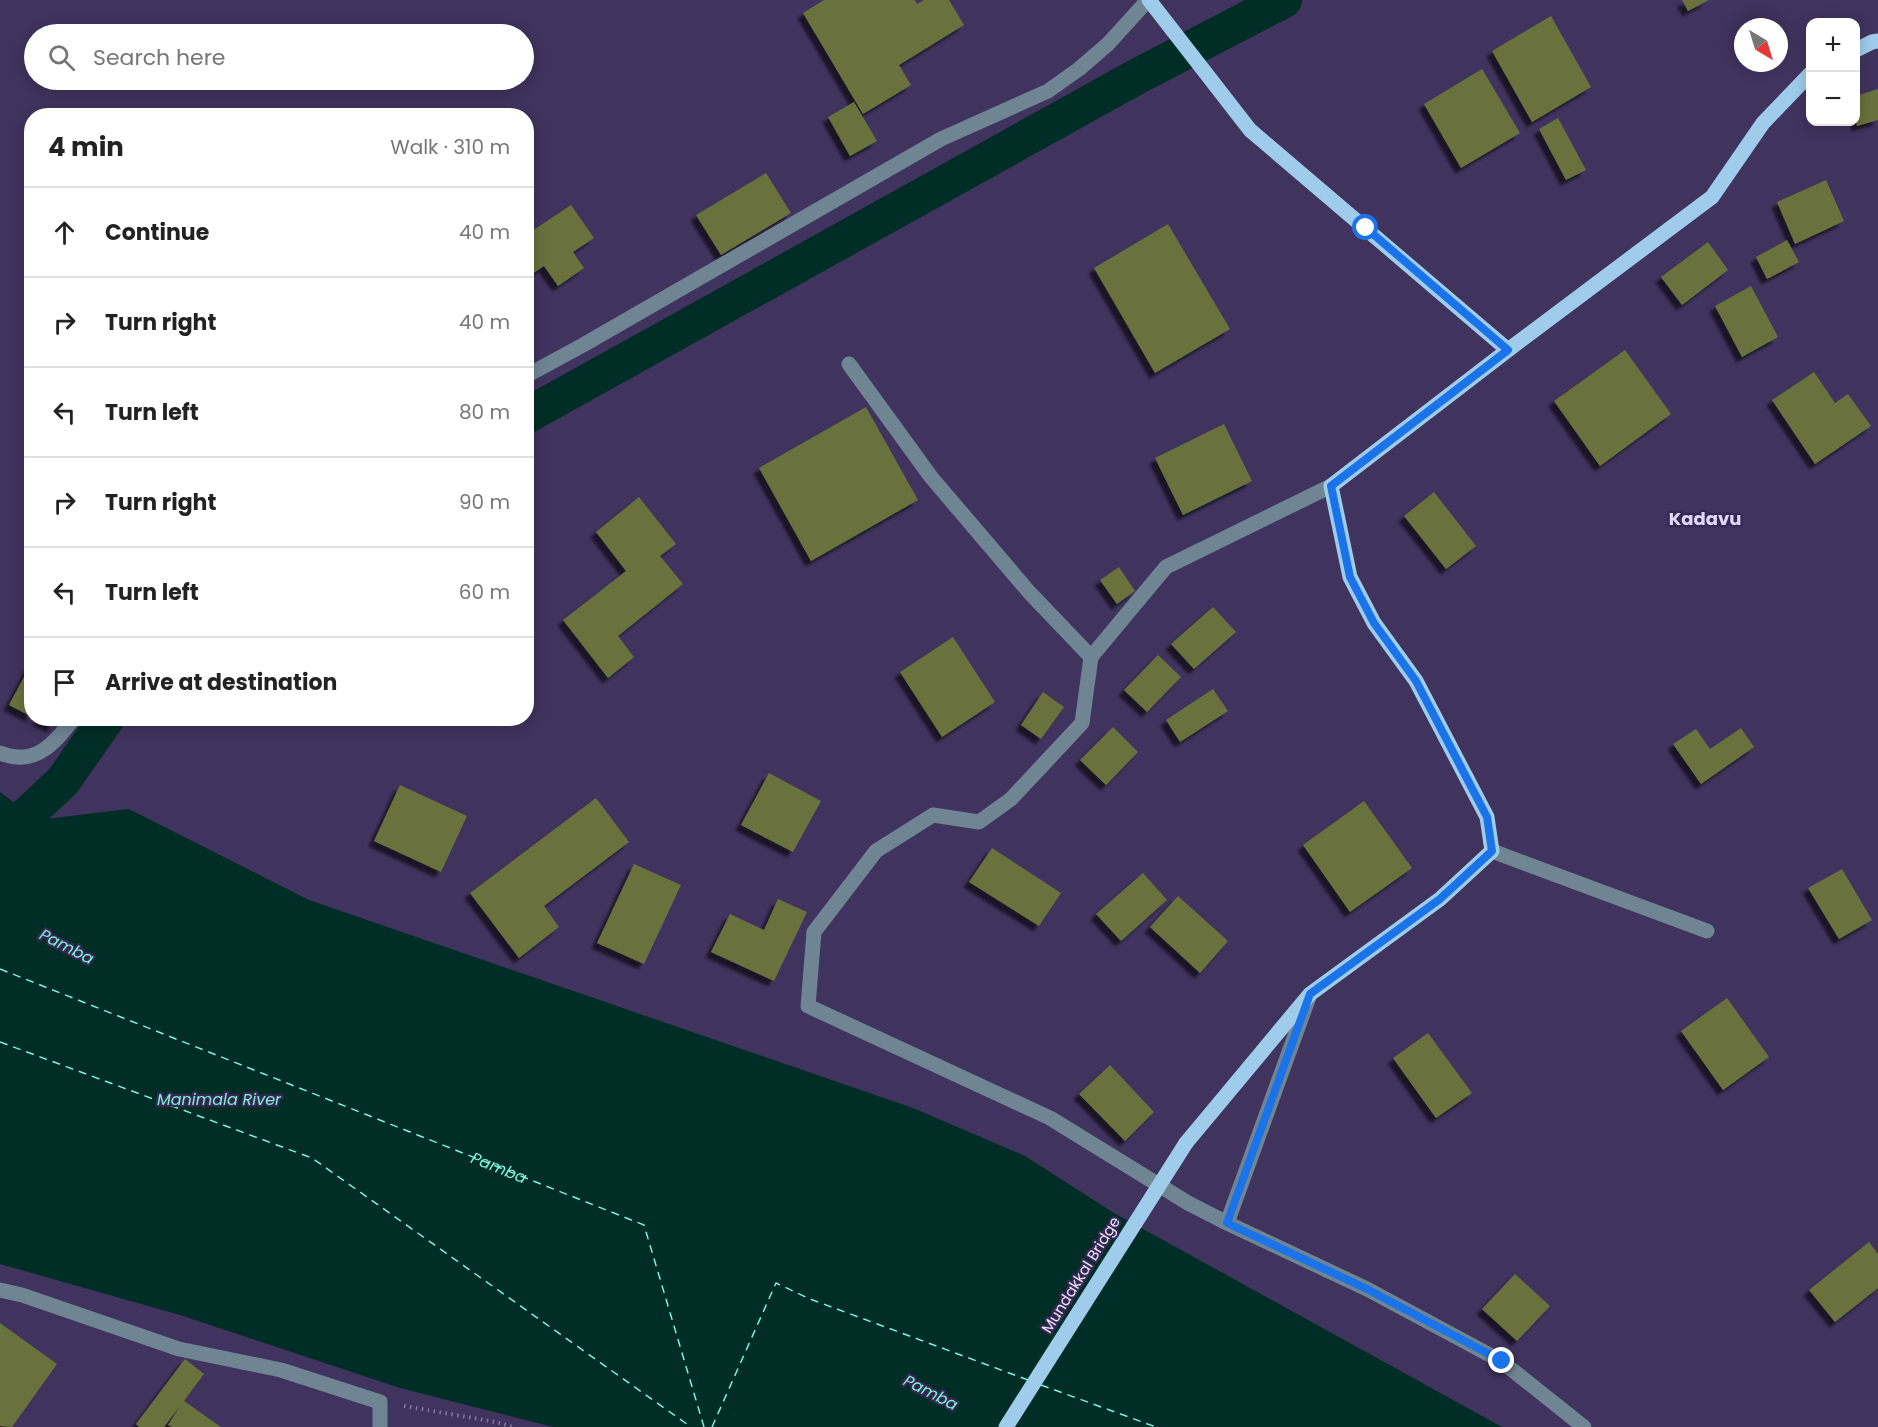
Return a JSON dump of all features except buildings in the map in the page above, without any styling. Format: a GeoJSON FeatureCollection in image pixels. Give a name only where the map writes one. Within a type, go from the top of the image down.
{"type":"FeatureCollection","features":[{"type":"Feature","properties":{"kind":"main road"},"geometry":{"type":"LineString","coordinates":[[1148,0],[1250,130],[1508,350]]}},
{"type":"Feature","properties":{"kind":"main road"},"geometry":{"type":"LineString","coordinates":[[1860,48],[1878,41]]}},
{"type":"Feature","properties":{"kind":"main road"},"geometry":{"type":"LineString","coordinates":[[1492,851],[1487,817],[1416,681],[1374,623],[1350,577],[1331,486],[1712,197],[1762,123],[1806,78]]}},
{"type":"Feature","properties":{"kind":"main road","name":"Mundakkal Bridge"},"geometry":{"type":"LineString","coordinates":[[1006,1427],[1186,1143],[1310,994],[1440,899],[1492,851]]}},
{"type":"Feature","properties":{"kind":"street"},"geometry":{"type":"LineString","coordinates":[[534,372],[940,140],[1048,91],[1108,44],[1148,0]]}},
{"type":"Feature","properties":{"kind":"street"},"geometry":{"type":"LineString","coordinates":[[849,364],[931,477],[1029,592],[1091,657]]}},
{"type":"Feature","properties":{"kind":"street"},"geometry":{"type":"LineString","coordinates":[[1331,486],[1166,567],[1091,657],[1082,723],[1011,799],[980,822],[933,815],[876,851],[814,932],[808,1006],[1050,1118],[1188,1203],[1367,1289],[1502,1361],[1584,1427]]}},
{"type":"Feature","properties":{"kind":"street"},"geometry":{"type":"LineString","coordinates":[[0,753],[24,759],[39,753],[57,740],[68,726]]}},
{"type":"Feature","properties":{"kind":"street"},"geometry":{"type":"LineString","coordinates":[[1492,851],[1707,931]]}},
{"type":"Feature","properties":{"kind":"street"},"geometry":{"type":"LineString","coordinates":[[1227,1223],[1310,994]]}},
{"type":"Feature","properties":{"kind":"street"},"geometry":{"type":"LineString","coordinates":[[0,1290],[22,1295],[179,1349],[281,1370],[380,1402],[380,1427]]}},
{"type":"Feature","properties":{"kind":"path"},"geometry":{"type":"LineString","coordinates":[[380,1402],[513,1427]]}},
{"type":"Feature","properties":{"kind":"water","name":"Manimala River"},"geometry":{"type":"Polygon","coordinates":[[[0,792],[37,820],[129,809],[309,900],[913,1108],[1025,1156],[1114,1213],[1502,1427],[553,1427],[400,1388],[180,1315],[0,1264],[0,792]]]}},
{"type":"Feature","properties":{"kind":"waterway"},"geometry":{"type":"LineString","coordinates":[[534,412],[1136,77],[1284,0]]}},
{"type":"Feature","properties":{"kind":"waterway"},"geometry":{"type":"LineString","coordinates":[[0,840],[63,781],[101,726]]}},
{"type":"Feature","properties":{"kind":"ferry route"},"geometry":{"type":"LineString","coordinates":[[0,969],[644,1225],[704,1427]]}},
{"type":"Feature","properties":{"kind":"ferry route"},"geometry":{"type":"LineString","coordinates":[[0,1042],[312,1158],[691,1427]]}},
{"type":"Feature","properties":{"kind":"ferry route"},"geometry":{"type":"LineString","coordinates":[[712,1427],[776,1283],[810,1299],[1028,1380]]}},
{"type":"Feature","properties":{"kind":"ferry route"},"geometry":{"type":"LineString","coordinates":[[1041,1385],[1156,1427]]}},
{"type":"Feature","properties":{"kind":"district","name":"Kadavu"},"geometry":{"type":"Point","coordinates":[1705,519]}},
{"type":"Feature","properties":{"kind":"route"},"geometry":{"type":"LineString","coordinates":[[1366,228],[1508,350],[1331,486],[1350,577],[1374,623],[1416,681],[1487,817],[1492,851],[1440,899],[1310,994],[1227,1223],[1367,1289],[1502,1361]]}},
{"type":"Feature","properties":{"kind":"water label","name":"Pamba"},"geometry":{"type":"Point","coordinates":[67,946]}},
{"type":"Feature","properties":{"kind":"water label","name":"Pamba"},"geometry":{"type":"Point","coordinates":[499,1169]}},
{"type":"Feature","properties":{"kind":"water label","name":"Pamba"},"geometry":{"type":"Point","coordinates":[931,1392]}}]}
